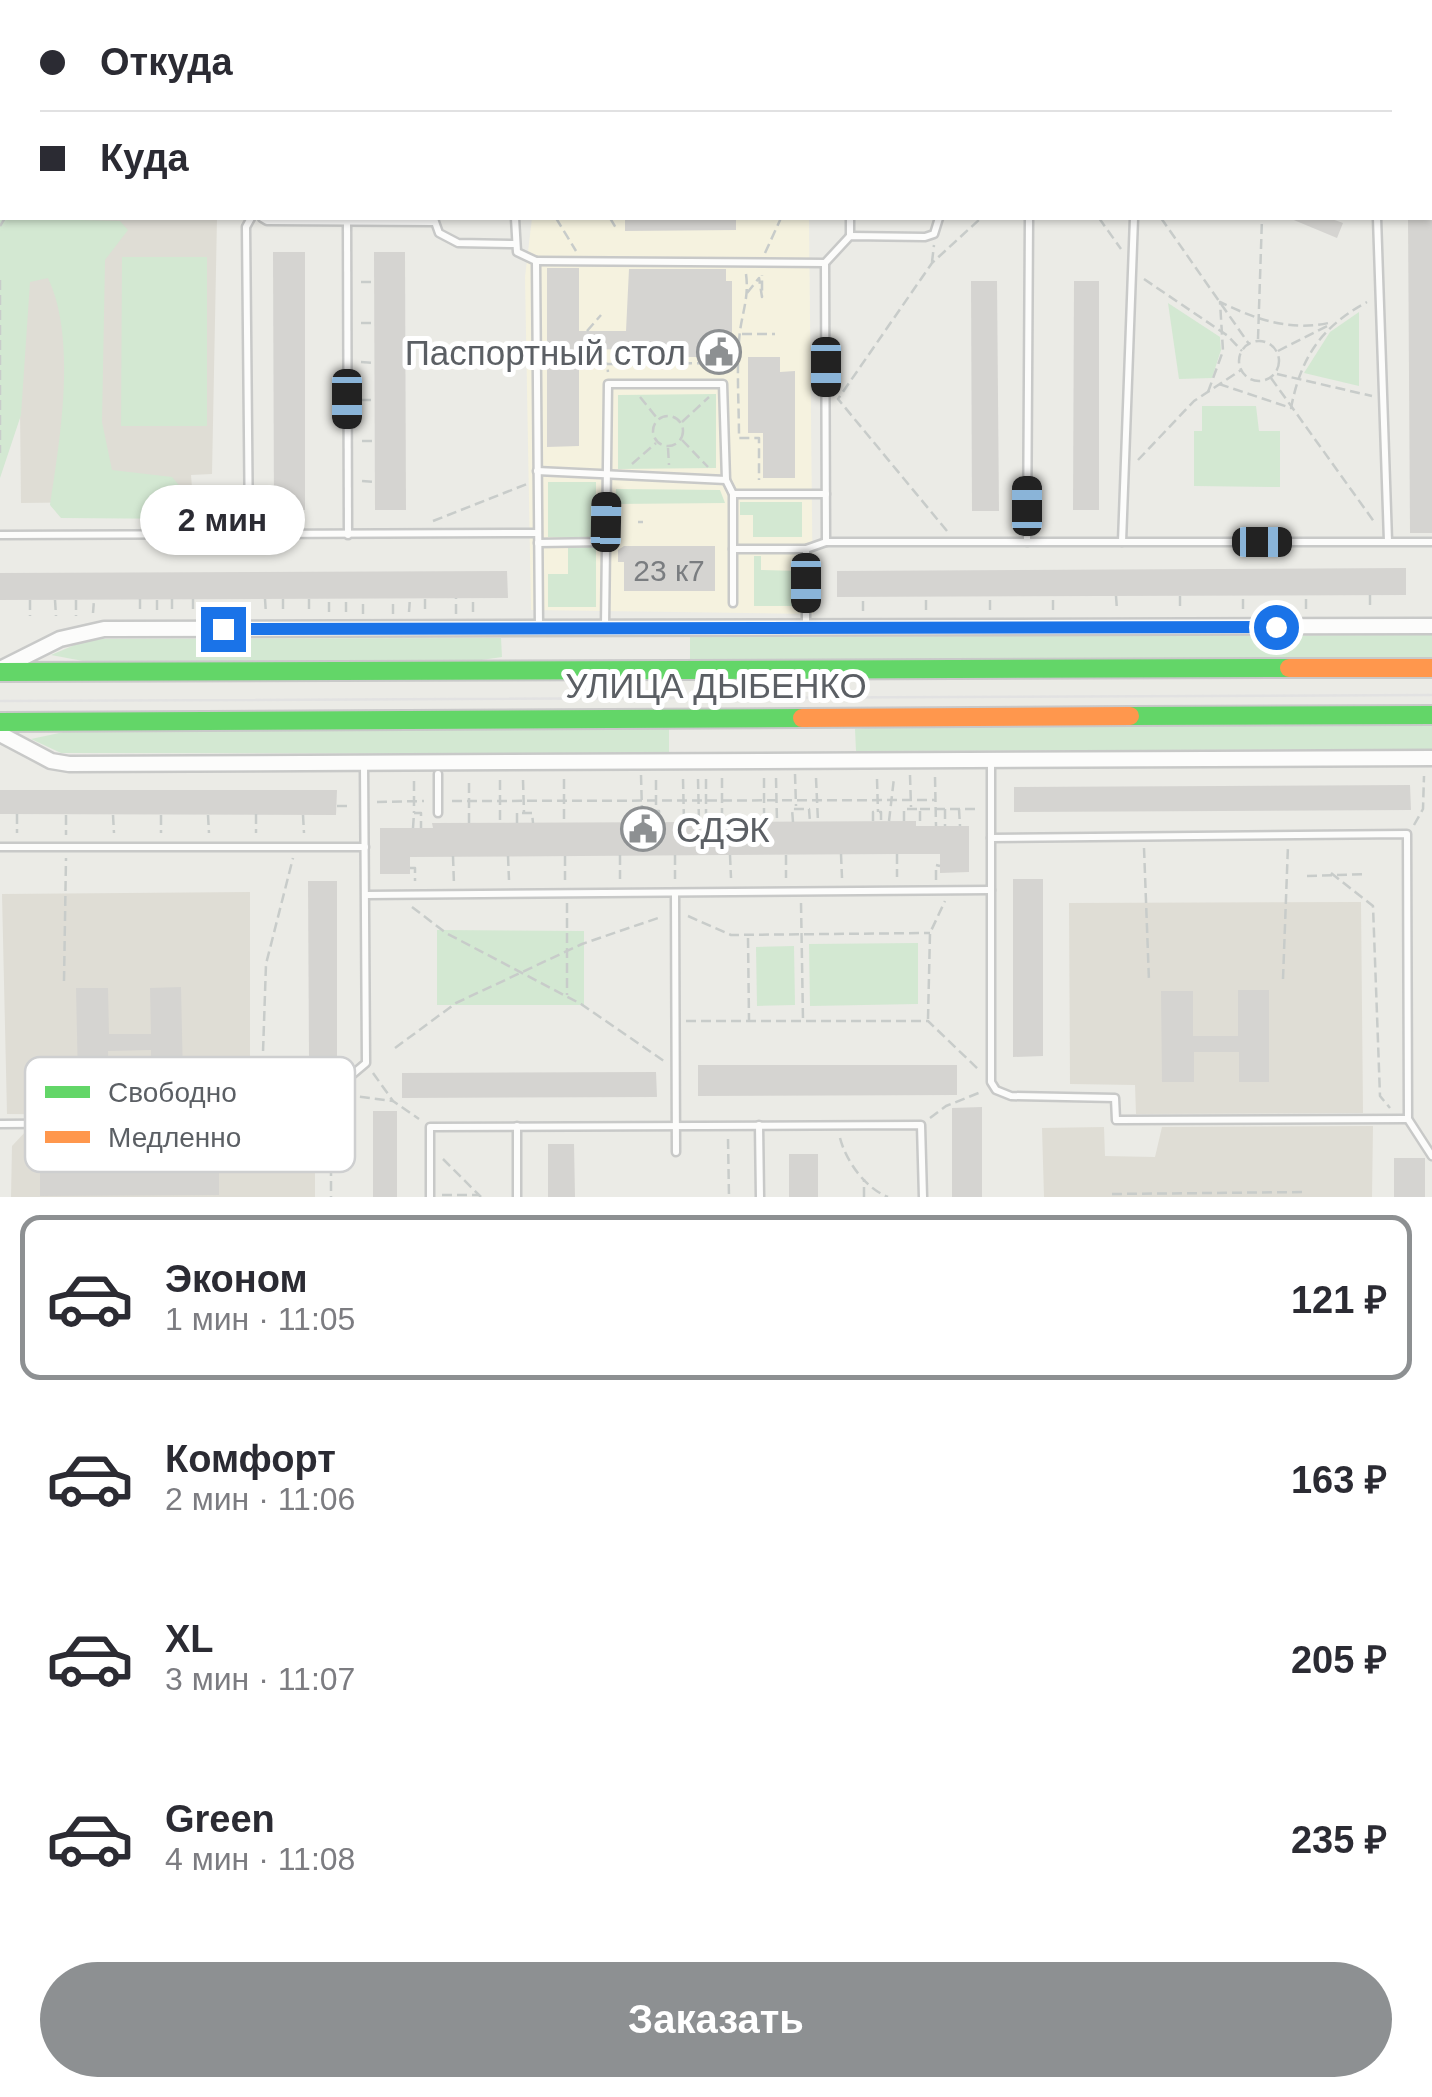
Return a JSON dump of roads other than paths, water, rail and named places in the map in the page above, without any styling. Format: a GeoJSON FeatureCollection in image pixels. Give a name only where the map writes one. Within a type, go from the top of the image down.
{"type":"FeatureCollection","features":[{"type":"Feature","properties":{"kind":"main road","name":"УЛИЦА ДЫБЕНКО"},"geometry":{"type":"LineString","coordinates":[[0,670],[1432,668]]}},
{"type":"Feature","properties":{"kind":"main road","name":"УЛИЦА ДЫБЕНКО"},"geometry":{"type":"LineString","coordinates":[[0,722],[1432,714]]}},
{"type":"Feature","properties":{"kind":"street"},"geometry":{"type":"LineString","coordinates":[[0,670],[60,639],[104,629],[1432,626]]}},
{"type":"Feature","properties":{"kind":"street"},"geometry":{"type":"LineString","coordinates":[[0,734],[51,761],[69,764],[1432,758]]}},
{"type":"Feature","properties":{"kind":"lane"},"geometry":{"type":"LineString","coordinates":[[249,536],[246,227],[250,220]]}},
{"type":"Feature","properties":{"kind":"lane"},"geometry":{"type":"LineString","coordinates":[[265,220],[434,220],[439,233],[458,243],[515,244]]}},
{"type":"Feature","properties":{"kind":"lane"},"geometry":{"type":"LineString","coordinates":[[515,220],[515,244],[522,258],[536,260],[825,263]]}},
{"type":"Feature","properties":{"kind":"lane"},"geometry":{"type":"LineString","coordinates":[[826,542],[825,263],[850,236],[850,220]]}},
{"type":"Feature","properties":{"kind":"lane"},"geometry":{"type":"LineString","coordinates":[[850,236],[934,234],[939,220]]}},
{"type":"Feature","properties":{"kind":"lane"},"geometry":{"type":"LineString","coordinates":[[1027,542],[1029,220]]}},
{"type":"Feature","properties":{"kind":"lane"},"geometry":{"type":"LineString","coordinates":[[1122,542],[1134,220]]}},
{"type":"Feature","properties":{"kind":"lane"},"geometry":{"type":"LineString","coordinates":[[1377,220],[1388,541]]}},
{"type":"Feature","properties":{"kind":"lane"},"geometry":{"type":"LineString","coordinates":[[347,221],[348,535]]}},
{"type":"Feature","properties":{"kind":"lane"},"geometry":{"type":"LineString","coordinates":[[536,260],[539,629]]}},
{"type":"Feature","properties":{"kind":"lane"},"geometry":{"type":"LineString","coordinates":[[605,629],[608,384],[723,384],[723,480],[733,494],[733,603]]}},
{"type":"Feature","properties":{"kind":"lane"},"geometry":{"type":"LineString","coordinates":[[537,475],[723,480]]}},
{"type":"Feature","properties":{"kind":"lane"},"geometry":{"type":"LineString","coordinates":[[733,494],[826,494]]}},
{"type":"Feature","properties":{"kind":"lane"},"geometry":{"type":"LineString","coordinates":[[0,536],[537,533]]}},
{"type":"Feature","properties":{"kind":"lane"},"geometry":{"type":"LineString","coordinates":[[538,543],[606,542]]}},
{"type":"Feature","properties":{"kind":"lane"},"geometry":{"type":"LineString","coordinates":[[733,548],[806,549],[826,542],[1432,542]]}},
{"type":"Feature","properties":{"kind":"lane"},"geometry":{"type":"LineString","coordinates":[[806,549],[806,629]]}},
{"type":"Feature","properties":{"kind":"lane"},"geometry":{"type":"LineString","coordinates":[[990,760],[991,1082],[996,1090],[1011,1096],[1116,1098],[1116,1120],[1404,1118]]}},
{"type":"Feature","properties":{"kind":"lane"},"geometry":{"type":"LineString","coordinates":[[355,1072],[366,1063],[364,765]]}},
{"type":"Feature","properties":{"kind":"lane"},"geometry":{"type":"LineString","coordinates":[[438,774],[438,813]]}},
{"type":"Feature","properties":{"kind":"lane"},"geometry":{"type":"LineString","coordinates":[[991,838],[1407,834],[1404,1118],[1432,1156]]}},
{"type":"Feature","properties":{"kind":"lane"},"geometry":{"type":"LineString","coordinates":[[0,847],[365,847]]}},
{"type":"Feature","properties":{"kind":"lane"},"geometry":{"type":"LineString","coordinates":[[366,895],[991,890]]}},
{"type":"Feature","properties":{"kind":"lane"},"geometry":{"type":"LineString","coordinates":[[675,892],[676,1152]]}},
{"type":"Feature","properties":{"kind":"lane"},"geometry":{"type":"LineString","coordinates":[[0,1124],[25,1124]]}},
{"type":"Feature","properties":{"kind":"lane"},"geometry":{"type":"LineString","coordinates":[[759,1125],[760,1197]]}},
{"type":"Feature","properties":{"kind":"lane"},"geometry":{"type":"LineString","coordinates":[[430,1196],[430,1127],[921,1125],[923,1197]]}},
{"type":"Feature","properties":{"kind":"lane"},"geometry":{"type":"LineString","coordinates":[[517,1126],[517,1197]]}},
{"type":"Feature","properties":{"kind":"tram line"},"geometry":{"type":"LineString","coordinates":[[0,701],[1432,695]]}},
{"type":"Feature","properties":{"kind":"place","name":"Паспортный стол"},"geometry":{"type":"Point","coordinates":[719,352]}},
{"type":"Feature","properties":{"kind":"place","name":"СДЭК"},"geometry":{"type":"Point","coordinates":[643,829]}}]}
